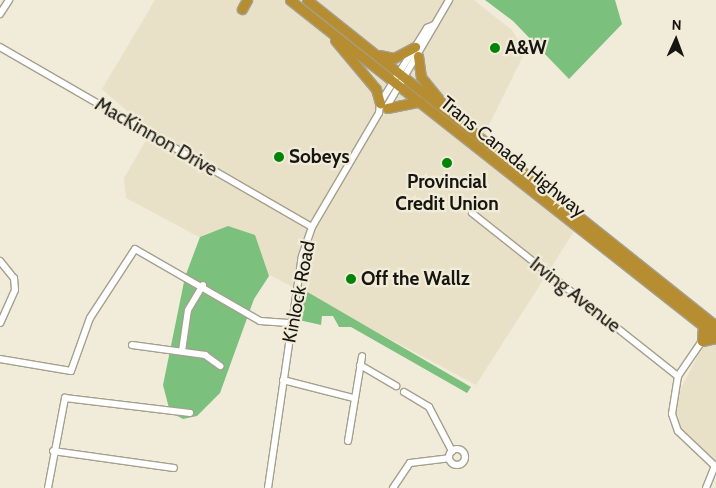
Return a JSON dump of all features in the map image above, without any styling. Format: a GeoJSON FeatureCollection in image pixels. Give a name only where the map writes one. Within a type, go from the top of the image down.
{"type":"FeatureCollection","features":[{"type":"Feature","properties":{"kind":"highway"},"geometry":{"type":"LineString","coordinates":[[242,8],[247,0]]}},
{"type":"Feature","properties":{"kind":"highway","name":"Trans Canada Highway"},"geometry":{"type":"LineString","coordinates":[[290,0],[399,80],[450,114],[716,326]]}},
{"type":"Feature","properties":{"kind":"highway","name":"Trans Canada Highway"},"geometry":{"type":"LineString","coordinates":[[307,0],[370,51],[419,102],[716,337]]}},
{"type":"Feature","properties":{"kind":"highway"},"geometry":{"type":"LineString","coordinates":[[316,20],[376,89],[382,108],[419,102]]}},
{"type":"Feature","properties":{"kind":"highway"},"geometry":{"type":"LineString","coordinates":[[370,51],[394,58],[417,52],[421,77],[450,114]]}},
{"type":"Feature","properties":{"kind":"highway"},"geometry":{"type":"LineString","coordinates":[[703,326],[702,341],[716,337]]}},
{"type":"Feature","properties":{"kind":"street"},"geometry":{"type":"LineString","coordinates":[[0,14],[9,0]]}},
{"type":"Feature","properties":{"kind":"street","name":"Kinlock Road"},"geometry":{"type":"LineString","coordinates":[[268,488],[302,256],[312,226],[449,0]]}},
{"type":"Feature","properties":{"kind":"street","name":"MacKinnon Drive"},"geometry":{"type":"LineString","coordinates":[[0,47],[312,226]]}},
{"type":"Feature","properties":{"kind":"street","name":"Irving Avenue"},"geometry":{"type":"LineString","coordinates":[[472,213],[678,376]]}},
{"type":"Feature","properties":{"kind":"street"},"geometry":{"type":"LineString","coordinates":[[0,359],[63,372],[74,367],[90,318],[135,249],[202,285],[260,321],[292,322]]}},
{"type":"Feature","properties":{"kind":"street"},"geometry":{"type":"LineString","coordinates":[[0,261],[14,278],[15,290],[0,323]]}},
{"type":"Feature","properties":{"kind":"street"},"geometry":{"type":"LineString","coordinates":[[182,351],[188,310],[202,285]]}},
{"type":"Feature","properties":{"kind":"street"},"geometry":{"type":"LineString","coordinates":[[702,341],[678,376],[672,403],[674,423],[716,467],[706,488]]}},
{"type":"Feature","properties":{"kind":"street"},"geometry":{"type":"LineString","coordinates":[[132,345],[205,355],[220,366]]}},
{"type":"Feature","properties":{"kind":"street"},"geometry":{"type":"LineString","coordinates":[[348,441],[353,398],[362,356]]}},
{"type":"Feature","properties":{"kind":"street"},"geometry":{"type":"LineString","coordinates":[[360,366],[396,386]]}},
{"type":"Feature","properties":{"kind":"street"},"geometry":{"type":"LineString","coordinates":[[283,380],[353,398]]}},
{"type":"Feature","properties":{"kind":"street"},"geometry":{"type":"LineString","coordinates":[[404,392],[429,407],[452,450],[449,458]]}},
{"type":"Feature","properties":{"kind":"street"},"geometry":{"type":"LineString","coordinates":[[48,488],[62,401],[69,396],[190,413]]}},
{"type":"Feature","properties":{"kind":"street"},"geometry":{"type":"LineString","coordinates":[[449,458],[456,466],[465,461],[463,451],[452,450]]}},
{"type":"Feature","properties":{"kind":"street"},"geometry":{"type":"LineString","coordinates":[[54,451],[174,468]]}},
{"type":"Feature","properties":{"kind":"street"},"geometry":{"type":"LineString","coordinates":[[393,488],[410,463],[449,458]]}},
{"type":"Feature","properties":{"kind":"shaded area"},"geometry":{"type":"Polygon","coordinates":[[[155,0],[474,0],[512,30],[525,52],[485,133],[582,219],[476,385],[126,198],[124,178],[151,132],[102,89],[155,0]]]}},
{"type":"Feature","properties":{"kind":"shaded area"},"geometry":{"type":"Polygon","coordinates":[[[709,334],[716,339],[716,470],[678,435],[672,406],[709,334]]]}},
{"type":"Feature","properties":{"kind":"green space"},"geometry":{"type":"Polygon","coordinates":[[[485,0],[615,0],[622,24],[569,79],[513,21],[485,0]]]}},
{"type":"Feature","properties":{"kind":"green space"},"geometry":{"type":"Polygon","coordinates":[[[228,226],[255,235],[269,276],[254,299],[220,393],[197,416],[183,419],[170,412],[163,385],[185,277],[200,237],[228,226]]]}},
{"type":"Feature","properties":{"kind":"green space"},"geometry":{"type":"Polygon","coordinates":[[[304,290],[471,387],[467,393],[351,327],[339,327],[333,316],[322,316],[321,325],[299,320],[304,290]]]}},
{"type":"Feature","properties":{"kind":"place","name":"A&W"},"geometry":{"type":"Point","coordinates":[495,48]}},
{"type":"Feature","properties":{"kind":"place","name":"Sobeys"},"geometry":{"type":"Point","coordinates":[279,157]}},
{"type":"Feature","properties":{"kind":"place","name":"Provincial Credit Union"},"geometry":{"type":"Point","coordinates":[447,163]}},
{"type":"Feature","properties":{"kind":"place","name":"Off the Wallz"},"geometry":{"type":"Point","coordinates":[351,279]}}]}
